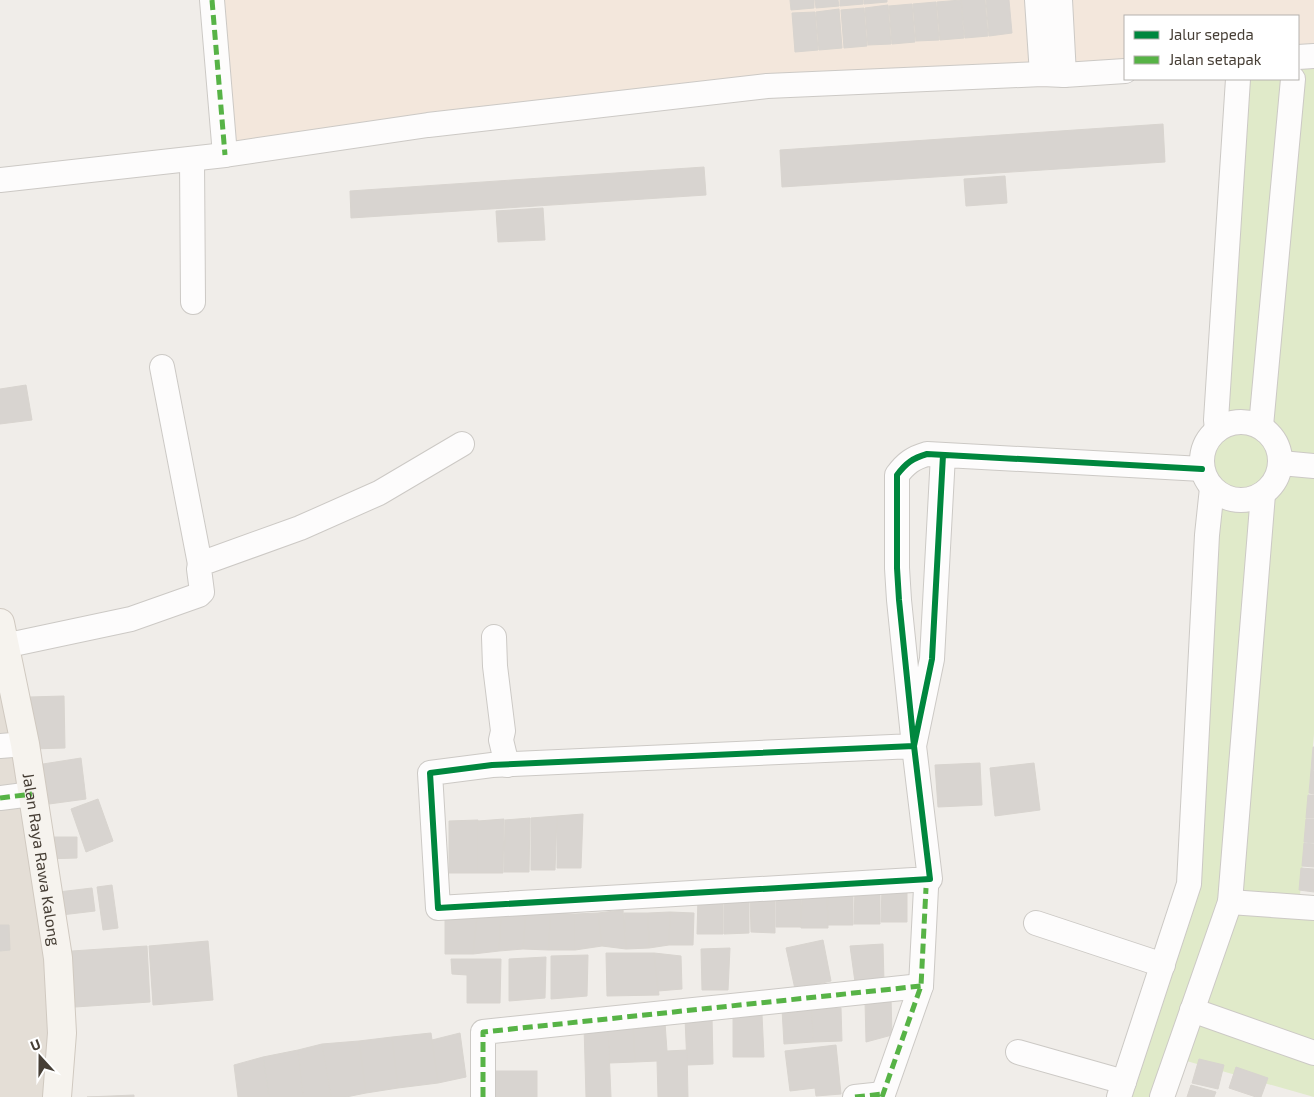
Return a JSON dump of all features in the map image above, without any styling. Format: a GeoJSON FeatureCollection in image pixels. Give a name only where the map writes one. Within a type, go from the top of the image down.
{"type":"FeatureCollection","features":[{"type":"Feature","properties":{"kind":"street"},"geometry":{"type":"LineString","coordinates":[[212,0],[224,155]]}},
{"type":"Feature","properties":{"kind":"street"},"geometry":{"type":"LineString","coordinates":[[1037,0],[1053,75]]}},
{"type":"Feature","properties":{"kind":"street"},"geometry":{"type":"LineString","coordinates":[[1053,75],[1060,0]]}},
{"type":"Feature","properties":{"kind":"street"},"geometry":{"type":"LineString","coordinates":[[1299,57],[1314,56]]}},
{"type":"Feature","properties":{"kind":"street"},"geometry":{"type":"LineString","coordinates":[[0,180],[224,155],[428,125],[768,86],[1124,71]]}},
{"type":"Feature","properties":{"kind":"street"},"geometry":{"type":"LineString","coordinates":[[1217,430],[1217,400],[1238,80]]}},
{"type":"Feature","properties":{"kind":"street"},"geometry":{"type":"LineString","coordinates":[[1261,426],[1293,80]]}},
{"type":"Feature","properties":{"kind":"street"},"geometry":{"type":"LineString","coordinates":[[192,159],[193,302]]}},
{"type":"Feature","properties":{"kind":"street"},"geometry":{"type":"LineString","coordinates":[[2,634],[131,619],[199,595],[202,592],[200,564],[162,368]]}},
{"type":"Feature","properties":{"kind":"street"},"geometry":{"type":"LineString","coordinates":[[914,746],[507,765],[430,774],[438,908],[930,878],[914,746],[897,568],[897,475],[906,464],[916,457],[927,454],[943,455],[1207,478],[1229,499],[1249,500],[1263,494],[1277,479],[1281,464],[1277,442],[1261,426],[1239,421],[1217,430],[1204,447],[1207,478],[1207,535],[1189,884],[1122,1090],[1018,1052]]}},
{"type":"Feature","properties":{"kind":"street"},"geometry":{"type":"LineString","coordinates":[[200,564],[300,528],[379,493],[462,444]]}},
{"type":"Feature","properties":{"kind":"street"},"geometry":{"type":"LineString","coordinates":[[914,746],[932,659],[943,455]]}},
{"type":"Feature","properties":{"kind":"street"},"geometry":{"type":"LineString","coordinates":[[1281,464],[1314,466]]}},
{"type":"Feature","properties":{"kind":"street"},"geometry":{"type":"LineString","coordinates":[[1162,1097],[1230,902],[1263,494]]}},
{"type":"Feature","properties":{"kind":"street","name":"Jalan Raya Rawa Kalong"},"geometry":{"type":"LineString","coordinates":[[2,634],[13,745],[32,794],[58,958],[62,1033],[57,1097]]}},
{"type":"Feature","properties":{"kind":"street"},"geometry":{"type":"LineString","coordinates":[[494,637],[495,666],[503,731],[501,740],[507,765]]}},
{"type":"Feature","properties":{"kind":"street"},"geometry":{"type":"LineString","coordinates":[[0,798],[32,794]]}},
{"type":"Feature","properties":{"kind":"street"},"geometry":{"type":"LineString","coordinates":[[855,1097],[883,1095],[921,986],[926,888]]}},
{"type":"Feature","properties":{"kind":"street"},"geometry":{"type":"LineString","coordinates":[[1230,902],[1314,908]]}},
{"type":"Feature","properties":{"kind":"street"},"geometry":{"type":"LineString","coordinates":[[1036,923],[1163,965]]}},
{"type":"Feature","properties":{"kind":"street"},"geometry":{"type":"LineString","coordinates":[[483,1097],[483,1032],[921,986]]}},
{"type":"Feature","properties":{"kind":"street"},"geometry":{"type":"LineString","coordinates":[[1192,1010],[1314,1053]]}},
{"type":"Feature","properties":{"kind":"shaded area"},"geometry":{"type":"Polygon","coordinates":[[[212,0],[1037,0],[1042,74],[767,86],[225,155],[212,0]]]}},
{"type":"Feature","properties":{"kind":"shaded area"},"geometry":{"type":"Polygon","coordinates":[[[1060,0],[1314,0],[1314,56],[1299,57],[1299,15],[1124,15],[1124,71],[1064,75],[1060,0]]]}},
{"type":"Feature","properties":{"kind":"shaded area"},"geometry":{"type":"Polygon","coordinates":[[[0,623],[25,744],[57,1097],[0,1097],[0,623]]]}},
{"type":"Feature","properties":{"kind":"green space"},"geometry":{"type":"Polygon","coordinates":[[[1314,56],[1314,734],[1299,907],[1314,908],[1314,1097],[1176,1058],[1162,1097],[1119,1097],[1189,884],[1212,488],[1202,469],[1204,447],[1217,429],[1238,80],[1299,80],[1299,57],[1314,56]]]}},
{"type":"Feature","properties":{"kind":"building"},"geometry":{"type":"Polygon","coordinates":[[[790,0],[814,0],[814,8],[791,10],[790,0]]]}},
{"type":"Feature","properties":{"kind":"building"},"geometry":{"type":"Polygon","coordinates":[[[815,0],[838,0],[839,6],[816,8],[815,0]]]}},
{"type":"Feature","properties":{"kind":"building"},"geometry":{"type":"Polygon","coordinates":[[[840,0],[863,0],[863,4],[840,6],[840,0]]]}},
{"type":"Feature","properties":{"kind":"building"},"geometry":{"type":"Polygon","coordinates":[[[864,0],[887,0],[887,2],[864,4],[864,0]]]}},
{"type":"Feature","properties":{"kind":"building"},"geometry":{"type":"Polygon","coordinates":[[[961,0],[985,0],[988,36],[965,38],[961,0]]]}},
{"type":"Feature","properties":{"kind":"building"},"geometry":{"type":"Polygon","coordinates":[[[961,0],[964,38],[940,40],[937,2],[961,0]]]}},
{"type":"Feature","properties":{"kind":"building"},"geometry":{"type":"Polygon","coordinates":[[[986,0],[1009,0],[1012,33],[989,36],[986,0]]]}},
{"type":"Feature","properties":{"kind":"building"},"geometry":{"type":"Polygon","coordinates":[[[936,2],[939,40],[916,41],[913,4],[936,2]]]}},
{"type":"Feature","properties":{"kind":"building"},"geometry":{"type":"Polygon","coordinates":[[[912,4],[915,42],[892,44],[889,6],[912,4]]]}},
{"type":"Feature","properties":{"kind":"building"},"geometry":{"type":"Polygon","coordinates":[[[888,5],[891,44],[868,45],[865,8],[888,5]]]}},
{"type":"Feature","properties":{"kind":"building"},"geometry":{"type":"Polygon","coordinates":[[[864,8],[867,46],[844,48],[841,10],[864,8]]]}},
{"type":"Feature","properties":{"kind":"building"},"geometry":{"type":"Polygon","coordinates":[[[839,9],[842,48],[819,50],[816,12],[839,9]]]}},
{"type":"Feature","properties":{"kind":"building"},"geometry":{"type":"Polygon","coordinates":[[[815,12],[818,50],[795,52],[792,13],[815,12]]]}},
{"type":"Feature","properties":{"kind":"building"},"geometry":{"type":"Polygon","coordinates":[[[1163,124],[1165,162],[782,187],[780,150],[1163,124]]]}},
{"type":"Feature","properties":{"kind":"building"},"geometry":{"type":"Polygon","coordinates":[[[704,167],[706,195],[351,218],[350,191],[704,167]]]}},
{"type":"Feature","properties":{"kind":"building"},"geometry":{"type":"Polygon","coordinates":[[[1005,176],[1007,203],[966,206],[964,179],[1005,176]]]}},
{"type":"Feature","properties":{"kind":"building"},"geometry":{"type":"Polygon","coordinates":[[[543,208],[545,240],[498,242],[496,211],[543,208]]]}},
{"type":"Feature","properties":{"kind":"building"},"geometry":{"type":"Polygon","coordinates":[[[26,385],[32,420],[0,424],[0,389],[26,385]]]}},
{"type":"Feature","properties":{"kind":"building"},"geometry":{"type":"Polygon","coordinates":[[[64,696],[65,748],[30,749],[30,697],[64,696]]]}},
{"type":"Feature","properties":{"kind":"building"},"geometry":{"type":"Polygon","coordinates":[[[1313,747],[1314,770],[1311,770],[1313,747]]]}},
{"type":"Feature","properties":{"kind":"building"},"geometry":{"type":"Polygon","coordinates":[[[81,758],[86,799],[49,804],[43,764],[81,758]]]}},
{"type":"Feature","properties":{"kind":"building"},"geometry":{"type":"Polygon","coordinates":[[[980,763],[982,805],[938,807],[935,765],[980,763]]]}},
{"type":"Feature","properties":{"kind":"building"},"geometry":{"type":"Polygon","coordinates":[[[1034,763],[1040,810],[995,816],[990,768],[1034,763]]]}},
{"type":"Feature","properties":{"kind":"building"},"geometry":{"type":"Polygon","coordinates":[[[1311,770],[1314,771],[1314,794],[1309,793],[1311,770]]]}},
{"type":"Feature","properties":{"kind":"building"},"geometry":{"type":"Polygon","coordinates":[[[1308,795],[1314,795],[1314,818],[1306,818],[1308,795]]]}},
{"type":"Feature","properties":{"kind":"building"},"geometry":{"type":"Polygon","coordinates":[[[98,799],[113,841],[86,852],[71,809],[98,799]]]}},
{"type":"Feature","properties":{"kind":"building"},"geometry":{"type":"Polygon","coordinates":[[[583,814],[581,868],[557,868],[557,816],[583,814]]]}},
{"type":"Feature","properties":{"kind":"building"},"geometry":{"type":"Polygon","coordinates":[[[557,816],[555,870],[531,870],[531,818],[557,816]]]}},
{"type":"Feature","properties":{"kind":"building"},"geometry":{"type":"Polygon","coordinates":[[[530,818],[529,872],[504,872],[505,820],[530,818]]]}},
{"type":"Feature","properties":{"kind":"building"},"geometry":{"type":"Polygon","coordinates":[[[504,819],[503,873],[478,873],[478,821],[504,819]]]}},
{"type":"Feature","properties":{"kind":"building"},"geometry":{"type":"Polygon","coordinates":[[[1306,819],[1314,819],[1314,843],[1304,842],[1306,819]]]}},
{"type":"Feature","properties":{"kind":"building"},"geometry":{"type":"Polygon","coordinates":[[[478,820],[478,873],[449,873],[449,821],[478,820]]]}},
{"type":"Feature","properties":{"kind":"building"},"geometry":{"type":"Polygon","coordinates":[[[43,837],[77,837],[77,858],[43,859],[43,837]]]}},
{"type":"Feature","properties":{"kind":"building"},"geometry":{"type":"Polygon","coordinates":[[[1304,843],[1314,844],[1314,867],[1302,866],[1304,843]]]}},
{"type":"Feature","properties":{"kind":"building"},"geometry":{"type":"Polygon","coordinates":[[[1301,868],[1314,869],[1314,892],[1299,890],[1301,868]]]}},
{"type":"Feature","properties":{"kind":"building"},"geometry":{"type":"Polygon","coordinates":[[[112,885],[118,928],[103,930],[97,887],[112,885]]]}},
{"type":"Feature","properties":{"kind":"building"},"geometry":{"type":"Polygon","coordinates":[[[882,886],[907,886],[907,922],[881,922],[882,886]]]}},
{"type":"Feature","properties":{"kind":"building"},"geometry":{"type":"Polygon","coordinates":[[[92,888],[95,911],[53,916],[50,893],[92,888]]]}},
{"type":"Feature","properties":{"kind":"building"},"geometry":{"type":"Polygon","coordinates":[[[828,888],[853,889],[853,925],[827,925],[828,888]]]}},
{"type":"Feature","properties":{"kind":"building"},"geometry":{"type":"Polygon","coordinates":[[[855,888],[880,889],[880,924],[854,924],[855,888]]]}},
{"type":"Feature","properties":{"kind":"building"},"geometry":{"type":"Polygon","coordinates":[[[776,890],[801,891],[801,927],[776,927],[776,890]]]}},
{"type":"Feature","properties":{"kind":"building"},"geometry":{"type":"Polygon","coordinates":[[[802,891],[827,892],[828,928],[801,928],[802,891]]]}},
{"type":"Feature","properties":{"kind":"building"},"geometry":{"type":"Polygon","coordinates":[[[750,896],[775,897],[775,933],[751,932],[750,896]]]}},
{"type":"Feature","properties":{"kind":"building"},"geometry":{"type":"Polygon","coordinates":[[[698,897],[723,898],[723,934],[697,934],[698,897]]]}},
{"type":"Feature","properties":{"kind":"building"},"geometry":{"type":"Polygon","coordinates":[[[724,897],[749,897],[749,933],[724,934],[724,897]]]}},
{"type":"Feature","properties":{"kind":"building"},"geometry":{"type":"Polygon","coordinates":[[[623,910],[626,949],[602,946],[598,913],[623,910]]]}},
{"type":"Feature","properties":{"kind":"building"},"geometry":{"type":"Polygon","coordinates":[[[526,912],[523,949],[499,951],[501,915],[526,912]]]}},
{"type":"Feature","properties":{"kind":"building"},"geometry":{"type":"Polygon","coordinates":[[[526,912],[550,913],[549,950],[523,949],[526,912]]]}},
{"type":"Feature","properties":{"kind":"building"},"geometry":{"type":"Polygon","coordinates":[[[670,912],[669,945],[649,948],[648,913],[670,912]]]}},
{"type":"Feature","properties":{"kind":"building"},"geometry":{"type":"Polygon","coordinates":[[[670,912],[694,913],[693,945],[669,945],[670,912]]]}},
{"type":"Feature","properties":{"kind":"building"},"geometry":{"type":"Polygon","coordinates":[[[550,913],[575,914],[575,950],[549,950],[550,913]]]}},
{"type":"Feature","properties":{"kind":"building"},"geometry":{"type":"Polygon","coordinates":[[[598,913],[602,946],[575,950],[575,914],[598,913]]]}},
{"type":"Feature","properties":{"kind":"building"},"geometry":{"type":"Polygon","coordinates":[[[624,913],[648,913],[649,948],[626,949],[624,913]]]}},
{"type":"Feature","properties":{"kind":"building"},"geometry":{"type":"Polygon","coordinates":[[[501,915],[499,951],[473,954],[477,917],[501,915]]]}},
{"type":"Feature","properties":{"kind":"building"},"geometry":{"type":"Polygon","coordinates":[[[477,917],[473,954],[445,954],[445,918],[477,917]]]}},
{"type":"Feature","properties":{"kind":"building"},"geometry":{"type":"Polygon","coordinates":[[[0,925],[9,925],[10,950],[0,951],[0,925]]]}},
{"type":"Feature","properties":{"kind":"building"},"geometry":{"type":"Polygon","coordinates":[[[823,940],[831,981],[795,989],[786,948],[823,940]]]}},
{"type":"Feature","properties":{"kind":"building"},"geometry":{"type":"Polygon","coordinates":[[[208,941],[213,1000],[153,1005],[149,946],[208,941]]]}},
{"type":"Feature","properties":{"kind":"building"},"geometry":{"type":"Polygon","coordinates":[[[883,944],[884,982],[855,982],[850,946],[883,944]]]}},
{"type":"Feature","properties":{"kind":"building"},"geometry":{"type":"Polygon","coordinates":[[[147,946],[150,1002],[75,1007],[72,951],[147,946]]]}},
{"type":"Feature","properties":{"kind":"building"},"geometry":{"type":"Polygon","coordinates":[[[730,948],[728,990],[702,990],[701,949],[730,948]]]}},
{"type":"Feature","properties":{"kind":"building"},"geometry":{"type":"Polygon","coordinates":[[[606,953],[654,953],[659,995],[607,996],[606,953]]]}},
{"type":"Feature","properties":{"kind":"building"},"geometry":{"type":"Polygon","coordinates":[[[654,953],[681,956],[682,989],[658,991],[654,953]]]}},
{"type":"Feature","properties":{"kind":"building"},"geometry":{"type":"Polygon","coordinates":[[[588,955],[587,996],[551,999],[551,956],[588,955]]]}},
{"type":"Feature","properties":{"kind":"building"},"geometry":{"type":"Polygon","coordinates":[[[546,957],[545,998],[509,1001],[509,959],[546,957]]]}},
{"type":"Feature","properties":{"kind":"building"},"geometry":{"type":"Polygon","coordinates":[[[451,959],[501,959],[500,1003],[467,1003],[467,975],[452,974],[451,959]]]}},
{"type":"Feature","properties":{"kind":"building"},"geometry":{"type":"Polygon","coordinates":[[[891,997],[892,1035],[866,1042],[865,1000],[891,997]]]}},
{"type":"Feature","properties":{"kind":"building"},"geometry":{"type":"Polygon","coordinates":[[[812,1008],[813,1042],[784,1044],[782,1009],[812,1008]]]}},
{"type":"Feature","properties":{"kind":"building"},"geometry":{"type":"Polygon","coordinates":[[[812,1008],[841,1008],[842,1041],[813,1042],[812,1008]]]}},
{"type":"Feature","properties":{"kind":"building"},"geometry":{"type":"Polygon","coordinates":[[[762,1014],[764,1057],[733,1057],[733,1015],[762,1014]]]}},
{"type":"Feature","properties":{"kind":"building"},"geometry":{"type":"Polygon","coordinates":[[[712,1017],[713,1064],[687,1065],[685,1018],[712,1017]]]}},
{"type":"Feature","properties":{"kind":"building"},"geometry":{"type":"Polygon","coordinates":[[[665,1023],[667,1051],[657,1061],[635,1062],[633,1024],[665,1023]]]}},
{"type":"Feature","properties":{"kind":"building"},"geometry":{"type":"Polygon","coordinates":[[[633,1024],[635,1062],[609,1063],[608,1026],[633,1024]]]}},
{"type":"Feature","properties":{"kind":"building"},"geometry":{"type":"Polygon","coordinates":[[[584,1026],[608,1026],[611,1097],[586,1097],[584,1026]]]}},
{"type":"Feature","properties":{"kind":"building"},"geometry":{"type":"Polygon","coordinates":[[[431,1033],[438,1083],[398,1088],[392,1037],[431,1033]]]}},
{"type":"Feature","properties":{"kind":"building"},"geometry":{"type":"Polygon","coordinates":[[[460,1033],[466,1077],[438,1083],[432,1040],[460,1033]]]}},
{"type":"Feature","properties":{"kind":"building"},"geometry":{"type":"Polygon","coordinates":[[[392,1037],[398,1088],[366,1093],[359,1041],[392,1037]]]}},
{"type":"Feature","properties":{"kind":"building"},"geometry":{"type":"Polygon","coordinates":[[[359,1041],[366,1093],[346,1097],[331,1097],[322,1044],[359,1041]]]}},
{"type":"Feature","properties":{"kind":"building"},"geometry":{"type":"Polygon","coordinates":[[[322,1044],[331,1097],[303,1097],[298,1050],[322,1044]]]}},
{"type":"Feature","properties":{"kind":"building"},"geometry":{"type":"Polygon","coordinates":[[[836,1045],[841,1094],[816,1096],[815,1088],[790,1091],[785,1051],[836,1045]]]}},
{"type":"Feature","properties":{"kind":"building"},"geometry":{"type":"Polygon","coordinates":[[[298,1050],[303,1097],[269,1097],[263,1057],[298,1050]]]}},
{"type":"Feature","properties":{"kind":"building"},"geometry":{"type":"Polygon","coordinates":[[[687,1050],[688,1097],[658,1097],[657,1061],[667,1051],[687,1050]]]}},
{"type":"Feature","properties":{"kind":"building"},"geometry":{"type":"Polygon","coordinates":[[[263,1057],[269,1097],[238,1097],[234,1065],[263,1057]]]}},
{"type":"Feature","properties":{"kind":"building"},"geometry":{"type":"Polygon","coordinates":[[[1199,1059],[1224,1065],[1218,1089],[1192,1083],[1199,1059]]]}},
{"type":"Feature","properties":{"kind":"building"},"geometry":{"type":"Polygon","coordinates":[[[1236,1067],[1268,1078],[1261,1097],[1229,1088],[1236,1067]]]}},
{"type":"Feature","properties":{"kind":"building"},"geometry":{"type":"Polygon","coordinates":[[[488,1071],[537,1071],[537,1097],[488,1097],[488,1071]]]}},
{"type":"Feature","properties":{"kind":"building"},"geometry":{"type":"Polygon","coordinates":[[[1191,1085],[1216,1092],[1214,1097],[1187,1097],[1191,1085]]]}},
{"type":"Feature","properties":{"kind":"building"},"geometry":{"type":"Polygon","coordinates":[[[134,1095],[134,1097],[87,1097],[134,1095]]]}},
{"type":"Feature","properties":{"kind":"marked path"},"geometry":{"type":"LineString","coordinates":[[212,0],[225,155]]}},
{"type":"Feature","properties":{"kind":"marked path"},"geometry":{"type":"LineString","coordinates":[[0,798],[32,794]]}},
{"type":"Feature","properties":{"kind":"marked path"},"geometry":{"type":"LineString","coordinates":[[882,1097],[921,986],[926,888]]}},
{"type":"Feature","properties":{"kind":"marked path"},"geometry":{"type":"LineString","coordinates":[[483,1097],[483,1032],[921,986]]}},
{"type":"Feature","properties":{"kind":"marked path"},"geometry":{"type":"LineString","coordinates":[[855,1097],[883,1094]]}},
{"type":"Feature","properties":{"kind":"cycle path"},"geometry":{"type":"LineString","coordinates":[[943,455],[932,659],[914,746],[492,765],[430,773],[438,908],[930,879],[914,746],[899,600],[897,475],[910,461],[927,454],[1202,469]]}}]}
